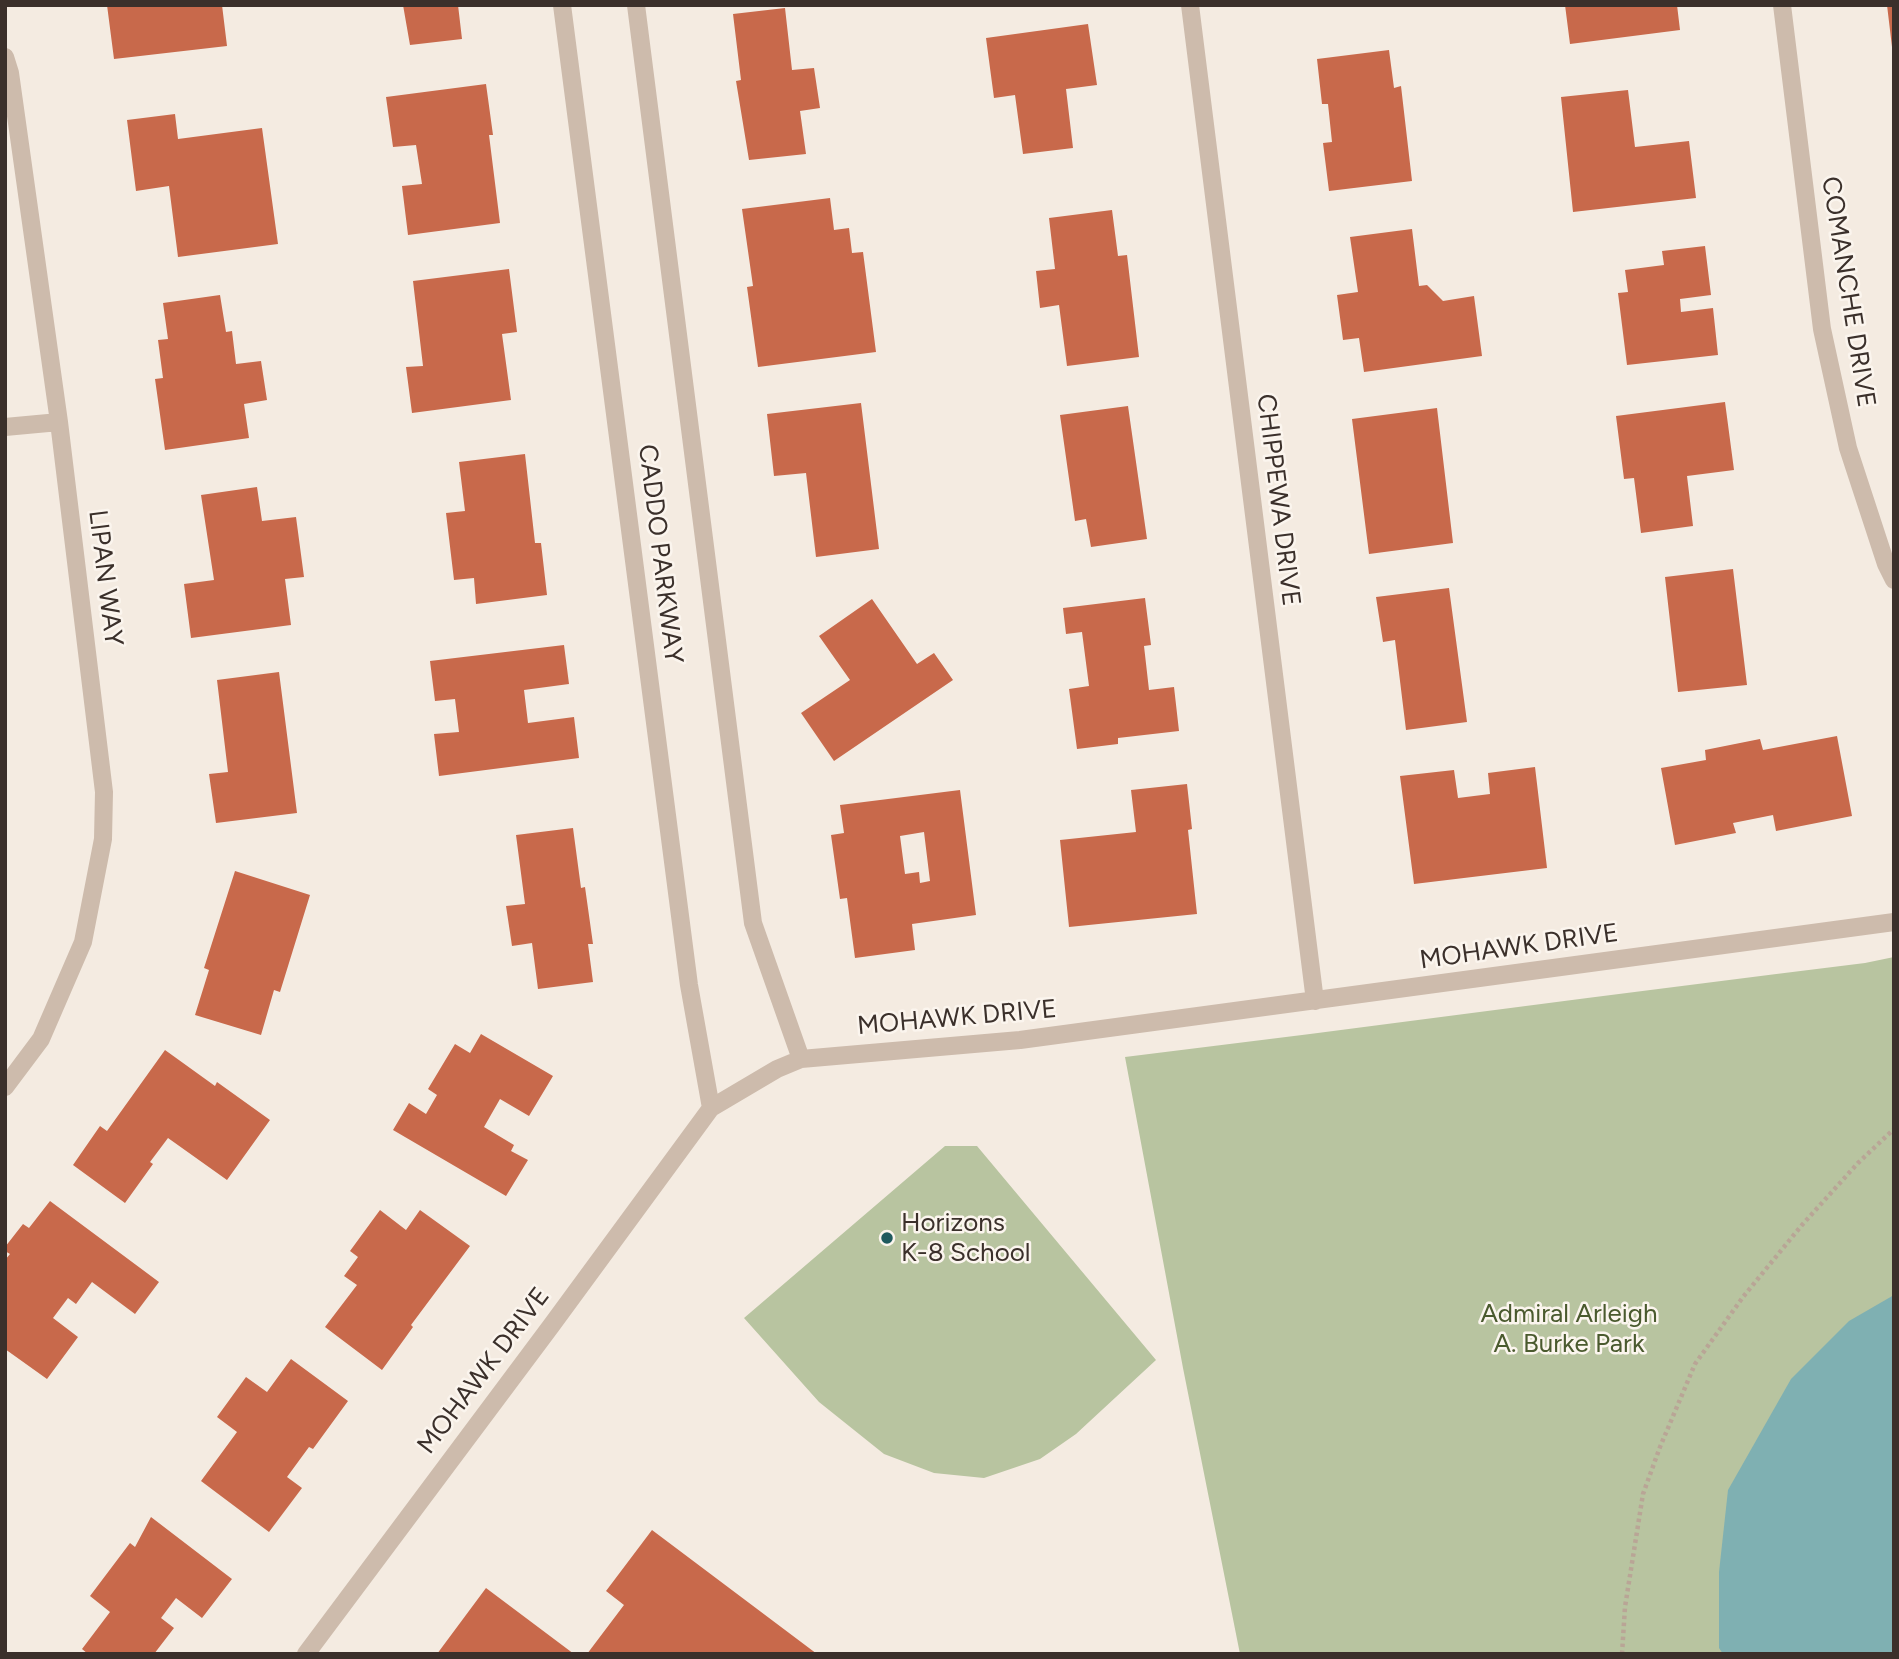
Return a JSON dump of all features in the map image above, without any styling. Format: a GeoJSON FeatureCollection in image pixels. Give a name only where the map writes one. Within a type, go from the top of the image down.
{"type":"FeatureCollection","features":[{"type":"Feature","properties":{"kind":"street","name":"CADDO PARKWAY"},"geometry":{"type":"LineString","coordinates":[[562,5],[689,985],[711,1108]]}},
{"type":"Feature","properties":{"kind":"street","name":"CADDO PARKWAY"},"geometry":{"type":"LineString","coordinates":[[636,5],[753,923],[801,1059]]}},
{"type":"Feature","properties":{"kind":"street","name":"CHIPPEWA DRIVE"},"geometry":{"type":"LineString","coordinates":[[1190,5],[1315,1001]]}},
{"type":"Feature","properties":{"kind":"street","name":"COMANCHE DRIVE"},"geometry":{"type":"LineString","coordinates":[[1782,5],[1822,329],[1848,448],[1886,564],[1894,580]]}},
{"type":"Feature","properties":{"kind":"street","name":"LIPAN WAY"},"geometry":{"type":"LineString","coordinates":[[5,57],[10,73],[59,422],[104,792],[103,839],[82,942],[41,1038],[5,1087]]}},
{"type":"Feature","properties":{"kind":"street"},"geometry":{"type":"LineString","coordinates":[[5,427],[59,422]]}},
{"type":"Feature","properties":{"kind":"street","name":"MOHAWK DRIVE"},"geometry":{"type":"LineString","coordinates":[[306,1654],[711,1108],[778,1069],[801,1059],[1020,1040],[1894,922]]}},
{"type":"Feature","properties":{"kind":"path"},"geometry":{"type":"LineString","coordinates":[[1622,1654],[1625,1607],[1643,1494],[1695,1364],[1743,1297],[1802,1225],[1858,1163],[1894,1129]]}},
{"type":"Feature","properties":{"kind":"green space","name":"Admiral Arleigh A. Burke Park"},"geometry":{"type":"Polygon","coordinates":[[[1894,957],[1894,1654],[1240,1654],[1125,1057],[1865,963],[1894,957]]]}},
{"type":"Feature","properties":{"kind":"green space"},"geometry":{"type":"Polygon","coordinates":[[[945,1146],[977,1146],[1156,1360],[1076,1434],[1040,1459],[984,1478],[934,1473],[884,1454],[819,1402],[744,1318],[945,1146]]]}},
{"type":"Feature","properties":{"kind":"water"},"geometry":{"type":"Polygon","coordinates":[[[1894,1295],[1894,1654],[1723,1654],[1719,1648],[1719,1572],[1728,1490],[1791,1379],[1849,1321],[1894,1295]]]}},
{"type":"Feature","properties":{"kind":"building"},"geometry":{"type":"Polygon","coordinates":[[[107,5],[222,5],[227,46],[114,59],[107,5]]]}},
{"type":"Feature","properties":{"kind":"building"},"geometry":{"type":"Polygon","coordinates":[[[403,5],[458,5],[462,39],[410,45],[403,5]]]}},
{"type":"Feature","properties":{"kind":"building"},"geometry":{"type":"Polygon","coordinates":[[[1565,5],[1677,5],[1680,30],[1570,44],[1565,5]]]}},
{"type":"Feature","properties":{"kind":"building"},"geometry":{"type":"Polygon","coordinates":[[[1887,5],[1894,5],[1894,47],[1892,47],[1887,5]]]}},
{"type":"Feature","properties":{"kind":"building"},"geometry":{"type":"Polygon","coordinates":[[[785,8],[792,70],[814,68],[820,108],[800,111],[806,154],[749,160],[736,81],[741,80],[733,14],[785,8]]]}},
{"type":"Feature","properties":{"kind":"building"},"geometry":{"type":"Polygon","coordinates":[[[1088,24],[1097,85],[1066,89],[1073,148],[1023,154],[1015,95],[994,98],[986,38],[1088,24]]]}},
{"type":"Feature","properties":{"kind":"building"},"geometry":{"type":"Polygon","coordinates":[[[1389,50],[1394,88],[1401,86],[1412,181],[1329,191],[1323,143],[1332,142],[1328,104],[1322,104],[1317,59],[1389,50]]]}},
{"type":"Feature","properties":{"kind":"building"},"geometry":{"type":"Polygon","coordinates":[[[486,84],[493,135],[489,135],[500,223],[408,235],[402,186],[422,184],[416,145],[393,147],[386,97],[486,84]]]}},
{"type":"Feature","properties":{"kind":"building"},"geometry":{"type":"Polygon","coordinates":[[[1628,90],[1635,147],[1689,141],[1696,198],[1573,212],[1561,97],[1628,90]]]}},
{"type":"Feature","properties":{"kind":"building"},"geometry":{"type":"Polygon","coordinates":[[[175,114],[178,139],[262,128],[278,244],[178,257],[169,186],[136,191],[127,120],[175,114]]]}},
{"type":"Feature","properties":{"kind":"building"},"geometry":{"type":"Polygon","coordinates":[[[830,198],[834,230],[849,228],[852,253],[863,252],[876,352],[758,367],[747,287],[753,286],[742,209],[830,198]]]}},
{"type":"Feature","properties":{"kind":"building"},"geometry":{"type":"Polygon","coordinates":[[[1112,210],[1118,256],[1127,255],[1139,357],[1067,366],[1059,305],[1040,308],[1036,271],[1055,269],[1049,218],[1112,210]]]}},
{"type":"Feature","properties":{"kind":"building"},"geometry":{"type":"Polygon","coordinates":[[[1412,229],[1419,286],[1427,285],[1443,301],[1474,296],[1482,356],[1364,372],[1359,338],[1343,340],[1337,295],[1358,292],[1350,237],[1412,229]]]}},
{"type":"Feature","properties":{"kind":"building"},"geometry":{"type":"Polygon","coordinates":[[[1705,246],[1711,295],[1680,299],[1681,312],[1713,308],[1718,355],[1627,365],[1618,293],[1628,292],[1625,270],[1664,265],[1662,251],[1705,246]]]}},
{"type":"Feature","properties":{"kind":"building"},"geometry":{"type":"Polygon","coordinates":[[[509,269],[517,332],[502,334],[511,400],[412,413],[406,367],[423,366],[413,281],[509,269]]]}},
{"type":"Feature","properties":{"kind":"building"},"geometry":{"type":"Polygon","coordinates":[[[220,295],[226,332],[232,331],[236,364],[261,361],[267,400],[244,404],[249,438],[165,450],[155,379],[163,378],[158,340],[168,339],[163,303],[220,295]]]}},
{"type":"Feature","properties":{"kind":"building"},"geometry":{"type":"Polygon","coordinates":[[[1725,402],[1734,470],[1687,476],[1693,526],[1641,533],[1634,478],[1624,479],[1616,416],[1725,402]]]}},
{"type":"Feature","properties":{"kind":"building"},"geometry":{"type":"Polygon","coordinates":[[[861,403],[879,549],[816,557],[806,473],[774,476],[767,414],[861,403]]]}},
{"type":"Feature","properties":{"kind":"building"},"geometry":{"type":"Polygon","coordinates":[[[1128,406],[1147,539],[1091,547],[1086,519],[1075,521],[1060,415],[1128,406]]]}},
{"type":"Feature","properties":{"kind":"building"},"geometry":{"type":"Polygon","coordinates":[[[1437,408],[1453,543],[1369,554],[1352,419],[1437,408]]]}},
{"type":"Feature","properties":{"kind":"building"},"geometry":{"type":"Polygon","coordinates":[[[525,454],[535,543],[541,543],[547,595],[476,604],[474,578],[454,580],[446,513],[465,511],[459,462],[525,454]]]}},
{"type":"Feature","properties":{"kind":"building"},"geometry":{"type":"Polygon","coordinates":[[[257,487],[262,521],[296,517],[304,577],[285,579],[291,625],[191,638],[184,584],[214,580],[201,495],[257,487]]]}},
{"type":"Feature","properties":{"kind":"building"},"geometry":{"type":"Polygon","coordinates":[[[1733,569],[1747,685],[1678,692],[1665,577],[1733,569]]]}},
{"type":"Feature","properties":{"kind":"building"},"geometry":{"type":"Polygon","coordinates":[[[1449,588],[1467,722],[1406,730],[1395,640],[1383,642],[1376,597],[1449,588]]]}},
{"type":"Feature","properties":{"kind":"building"},"geometry":{"type":"Polygon","coordinates":[[[1145,598],[1151,645],[1144,646],[1149,690],[1174,687],[1179,731],[1118,738],[1118,744],[1077,749],[1069,689],[1089,686],[1082,632],[1066,634],[1063,608],[1145,598]]]}},
{"type":"Feature","properties":{"kind":"building"},"geometry":{"type":"Polygon","coordinates":[[[872,599],[917,664],[934,653],[953,680],[834,761],[801,713],[850,680],[819,636],[872,599]]]}},
{"type":"Feature","properties":{"kind":"building"},"geometry":{"type":"Polygon","coordinates":[[[564,645],[569,684],[524,690],[528,723],[574,717],[579,758],[439,776],[434,734],[459,732],[455,699],[435,701],[430,661],[564,645]]]}},
{"type":"Feature","properties":{"kind":"building"},"geometry":{"type":"Polygon","coordinates":[[[279,672],[297,813],[216,823],[209,774],[228,772],[217,680],[279,672]]]}},
{"type":"Feature","properties":{"kind":"building"},"geometry":{"type":"Polygon","coordinates":[[[1837,736],[1852,816],[1776,831],[1773,815],[1733,823],[1736,833],[1675,845],[1661,768],[1706,760],[1705,750],[1760,739],[1763,750],[1837,736]]]}},
{"type":"Feature","properties":{"kind":"building"},"geometry":{"type":"Polygon","coordinates":[[[1535,767],[1547,868],[1414,884],[1400,776],[1454,770],[1458,798],[1490,794],[1488,773],[1535,767]]]}},
{"type":"Feature","properties":{"kind":"building"},"geometry":{"type":"Polygon","coordinates":[[[1187,784],[1192,829],[1188,830],[1197,914],[1069,927],[1060,840],[1136,832],[1131,790],[1187,784]]]}},
{"type":"Feature","properties":{"kind":"building"},"geometry":{"type":"Polygon","coordinates":[[[960,790],[976,915],[912,924],[915,950],[855,958],[847,898],[840,899],[831,835],[844,833],[840,805],[960,790]],[[924,832],[900,836],[905,874],[919,872],[920,883],[930,881],[924,832]]]}},
{"type":"Feature","properties":{"kind":"building"},"geometry":{"type":"Polygon","coordinates":[[[573,828],[581,888],[585,887],[593,944],[588,944],[593,982],[538,989],[532,943],[512,946],[506,906],[525,904],[516,835],[573,828]]]}},
{"type":"Feature","properties":{"kind":"building"},"geometry":{"type":"Polygon","coordinates":[[[235,871],[310,895],[280,992],[274,990],[261,1035],[195,1015],[209,970],[204,968],[235,871]]]}},
{"type":"Feature","properties":{"kind":"building"},"geometry":{"type":"Polygon","coordinates":[[[481,1034],[553,1076],[529,1116],[500,1099],[484,1127],[514,1145],[511,1151],[528,1160],[506,1196],[393,1130],[409,1103],[426,1114],[437,1095],[428,1089],[455,1044],[470,1053],[481,1034]]]}},
{"type":"Feature","properties":{"kind":"building"},"geometry":{"type":"Polygon","coordinates":[[[165,1050],[215,1086],[217,1082],[270,1120],[227,1180],[168,1138],[125,1203],[73,1165],[100,1126],[107,1131],[165,1050]]]}},
{"type":"Feature","properties":{"kind":"building"},"geometry":{"type":"Polygon","coordinates":[[[50,1201],[159,1282],[135,1314],[92,1282],[76,1304],[68,1298],[53,1318],[78,1337],[47,1379],[5,1349],[5,1260],[10,1254],[5,1251],[5,1247],[23,1224],[29,1228],[50,1201]]]}},
{"type":"Feature","properties":{"kind":"building"},"geometry":{"type":"Polygon","coordinates":[[[380,1210],[406,1230],[420,1210],[470,1246],[411,1325],[413,1327],[382,1370],[325,1327],[357,1285],[344,1276],[358,1257],[350,1251],[380,1210]]]}},
{"type":"Feature","properties":{"kind":"building"},"geometry":{"type":"Polygon","coordinates":[[[291,1359],[348,1401],[313,1449],[309,1447],[287,1477],[302,1488],[269,1532],[201,1481],[237,1432],[217,1417],[246,1377],[267,1392],[291,1359]]]}},
{"type":"Feature","properties":{"kind":"building"},"geometry":{"type":"Polygon","coordinates":[[[151,1517],[232,1579],[202,1618],[176,1598],[161,1618],[174,1628],[154,1654],[88,1654],[82,1649],[110,1612],[90,1596],[130,1543],[135,1547],[151,1517]]]}},
{"type":"Feature","properties":{"kind":"building"},"geometry":{"type":"Polygon","coordinates":[[[652,1530],[817,1654],[587,1654],[624,1605],[606,1591],[652,1530]]]}},
{"type":"Feature","properties":{"kind":"building"},"geometry":{"type":"Polygon","coordinates":[[[486,1588],[574,1654],[437,1654],[486,1588]]]}},
{"type":"Feature","properties":{"kind":"place","name":"Horizons K-8 School"},"geometry":{"type":"Point","coordinates":[887,1238]}}]}
